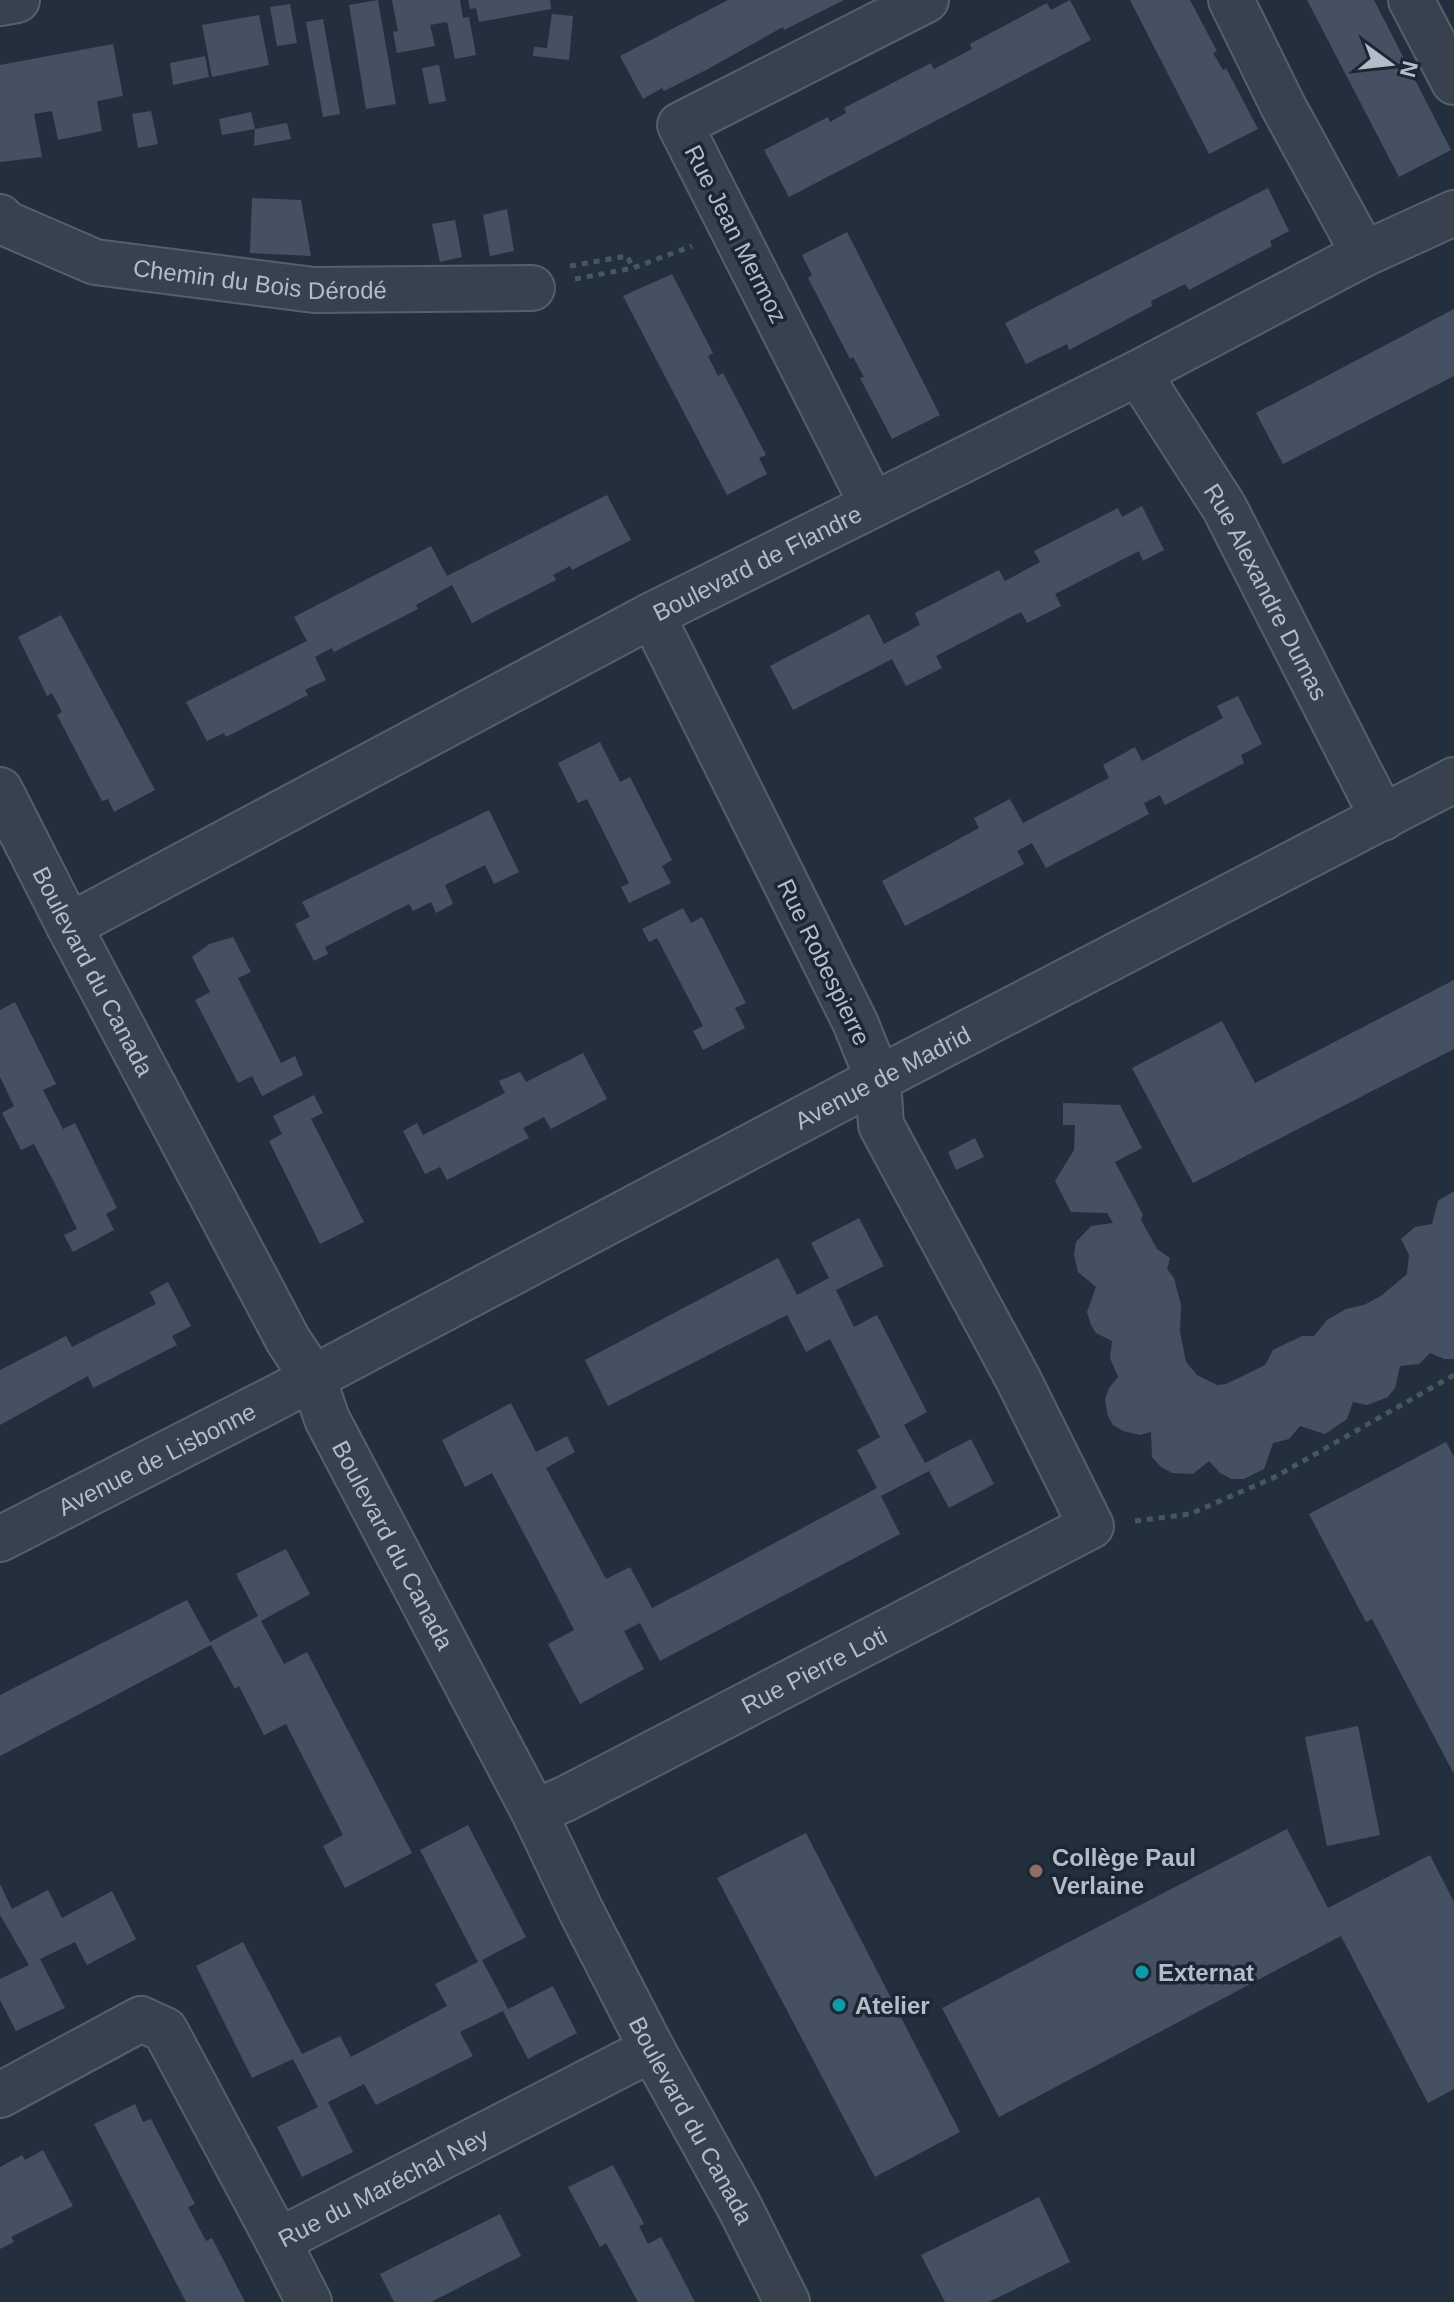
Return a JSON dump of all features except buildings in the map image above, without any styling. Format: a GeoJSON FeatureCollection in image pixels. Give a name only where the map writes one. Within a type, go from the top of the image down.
{"type":"FeatureCollection","features":[{"type":"Feature","properties":{"kind":"street"},"geometry":{"type":"LineString","coordinates":[[0,3],[17,0]]}},
{"type":"Feature","properties":{"kind":"street","name":"Rue Jean Mermoz"},"geometry":{"type":"LineString","coordinates":[[872,504],[680,125],[926,0]]}},
{"type":"Feature","properties":{"kind":"street"},"geometry":{"type":"LineString","coordinates":[[1231,0],[1283,106],[1364,254]]}},
{"type":"Feature","properties":{"kind":"street"},"geometry":{"type":"LineString","coordinates":[[1411,0],[1454,82]]}},
{"type":"Feature","properties":{"kind":"street","name":"Boulevard de Flandre"},"geometry":{"type":"LineString","coordinates":[[69,926],[652,615],[1138,373],[1364,254],[1454,213]]}},
{"type":"Feature","properties":{"kind":"street","name":"Chemin du Bois Dérodé"},"geometry":{"type":"LineString","coordinates":[[0,217],[5,223],[95,262],[314,290],[532,288]]}},
{"type":"Feature","properties":{"kind":"street","name":"Rue Alexandre Dumas"},"geometry":{"type":"LineString","coordinates":[[1138,373],[1224,507],[1383,818]]}},
{"type":"Feature","properties":{"kind":"street","name":"Rue Robespierre"},"geometry":{"type":"LineString","coordinates":[[652,615],[855,1022],[878,1079],[881,1125],[1018,1379],[1091,1526]]}},
{"type":"Feature","properties":{"kind":"street","name":"Avenue de Madrid"},"geometry":{"type":"LineString","coordinates":[[313,1378],[878,1079],[1454,780]]}},
{"type":"Feature","properties":{"kind":"street","name":"Boulevard du Canada"},"geometry":{"type":"LineString","coordinates":[[6,818],[69,926],[288,1340],[313,1378],[327,1419],[534,1812],[652,2049],[739,2206],[787,2302]]}},
{"type":"Feature","properties":{"kind":"street","name":"Avenue de Lisbonne"},"geometry":{"type":"LineString","coordinates":[[0,1539],[313,1378]]}},
{"type":"Feature","properties":{"kind":"street","name":"Rue Pierre Loti"},"geometry":{"type":"LineString","coordinates":[[534,1812],[565,1799],[1091,1526]]}},
{"type":"Feature","properties":{"kind":"street","name":"Rue du Maréchal Ney"},"geometry":{"type":"LineString","coordinates":[[0,2095],[141,2019],[165,2030],[278,2241],[652,2049]]}},
{"type":"Feature","properties":{"kind":"street"},"geometry":{"type":"LineString","coordinates":[[278,2241],[309,2302]]}},
{"type":"Feature","properties":{"kind":"path"},"geometry":{"type":"LineString","coordinates":[[532,288],[633,268],[734,231]]}},
{"type":"Feature","properties":{"kind":"path"},"geometry":{"type":"LineString","coordinates":[[532,288],[539,272],[627,256],[633,268]]}},
{"type":"Feature","properties":{"kind":"path"},"geometry":{"type":"LineString","coordinates":[[1091,1526],[1190,1514],[1275,1477],[1454,1375]]}},
{"type":"Feature","properties":{"kind":"place","name":"Collège Paul Verlaine"},"geometry":{"type":"Point","coordinates":[1036,1871]}},
{"type":"Feature","properties":{"kind":"place","name":"Externat"},"geometry":{"type":"Point","coordinates":[1142,1972]}},
{"type":"Feature","properties":{"kind":"place","name":"Atelier"},"geometry":{"type":"Point","coordinates":[839,2005]}}]}
